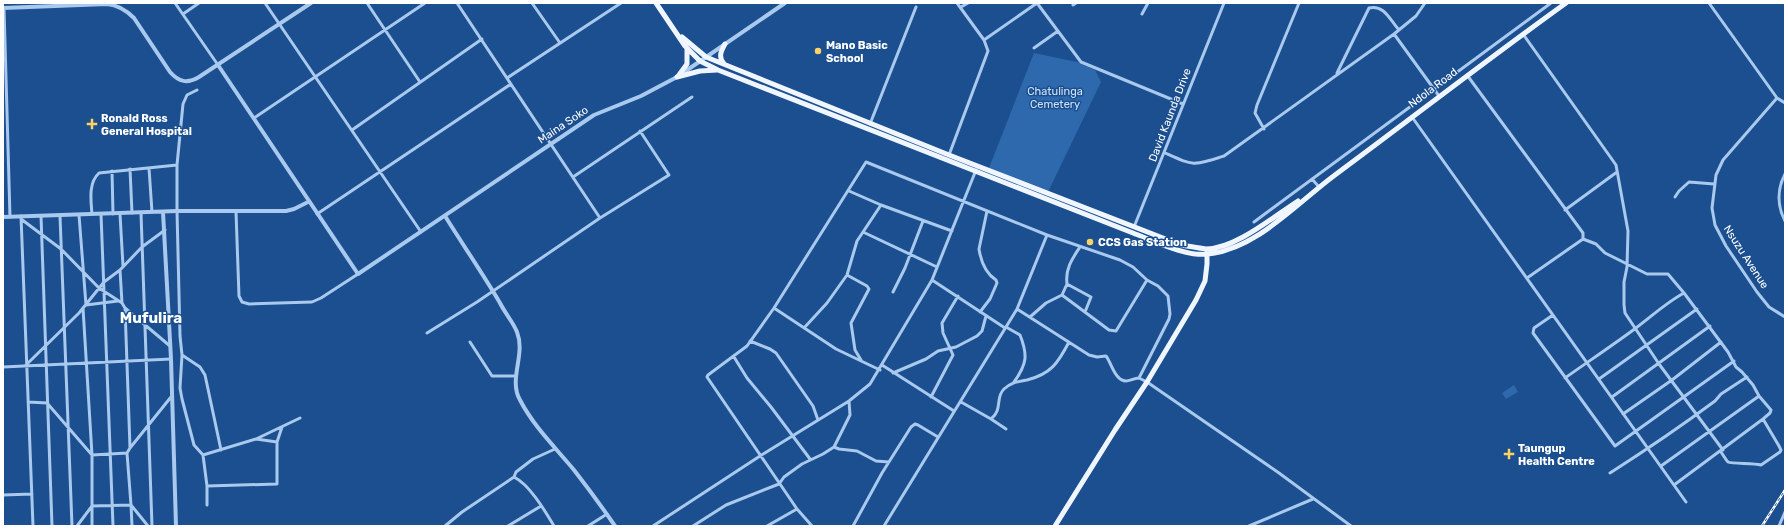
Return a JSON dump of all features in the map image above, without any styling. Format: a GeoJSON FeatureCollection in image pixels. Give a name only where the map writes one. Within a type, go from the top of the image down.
{"type":"FeatureCollection","features":[{"type":"Feature","properties":{"kind":"main road"},"geometry":{"type":"LineString","coordinates":[[656,3],[687,48],[700,61],[718,70],[869,130],[1181,245],[1207,252]]}},
{"type":"Feature","properties":{"kind":"main road","name":"Ndola Road"},"geometry":{"type":"LineString","coordinates":[[1207,252],[1241,238],[1314,191],[1466,75],[1566,3]]}},
{"type":"Feature","properties":{"kind":"main road"},"geometry":{"type":"LineString","coordinates":[[673,29],[691,47],[706,57],[870,123],[948,158]]}},
{"type":"Feature","properties":{"kind":"main road"},"geometry":{"type":"LineString","coordinates":[[725,44],[720,53],[721,60],[725,64]]}},
{"type":"Feature","properties":{"kind":"main road"},"geometry":{"type":"LineString","coordinates":[[677,77],[687,64],[687,48]]}},
{"type":"Feature","properties":{"kind":"main road"},"geometry":{"type":"LineString","coordinates":[[677,77],[700,71],[718,70]]}},
{"type":"Feature","properties":{"kind":"main road"},"geometry":{"type":"LineString","coordinates":[[977,169],[1133,233],[1180,250],[1207,252]]}},
{"type":"Feature","properties":{"kind":"main road"},"geometry":{"type":"LineString","coordinates":[[1055,526],[1114,430],[1147,382],[1201,291],[1207,272],[1207,252]]}},
{"type":"Feature","properties":{"kind":"street"},"geometry":{"type":"LineString","coordinates":[[176,3],[254,118],[308,202],[358,274],[328,294],[312,302],[249,304],[242,302],[239,296],[236,212]]}},
{"type":"Feature","properties":{"kind":"street"},"geometry":{"type":"LineString","coordinates":[[183,14],[199,3]]}},
{"type":"Feature","properties":{"kind":"street"},"geometry":{"type":"LineString","coordinates":[[265,3],[421,232]]}},
{"type":"Feature","properties":{"kind":"street"},"geometry":{"type":"LineString","coordinates":[[10,217],[4,8],[41,4],[107,4],[123,9],[134,18],[170,72],[180,81],[193,80],[280,25],[311,3]]}},
{"type":"Feature","properties":{"kind":"street"},"geometry":{"type":"LineString","coordinates":[[367,3],[420,82]]}},
{"type":"Feature","properties":{"kind":"street"},"geometry":{"type":"LineString","coordinates":[[254,118],[425,3]]}},
{"type":"Feature","properties":{"kind":"street"},"geometry":{"type":"LineString","coordinates":[[457,3],[600,218]]}},
{"type":"Feature","properties":{"kind":"street"},"geometry":{"type":"LineString","coordinates":[[532,3],[560,43]]}},
{"type":"Feature","properties":{"kind":"street"},"geometry":{"type":"LineString","coordinates":[[507,78],[622,3]]}},
{"type":"Feature","properties":{"kind":"street","name":"Maina Soko"},"geometry":{"type":"LineString","coordinates":[[358,274],[594,116],[641,96],[677,77],[785,3]]}},
{"type":"Feature","properties":{"kind":"street"},"geometry":{"type":"LineString","coordinates":[[948,158],[988,52],[984,40],[957,3]]}},
{"type":"Feature","properties":{"kind":"street"},"geometry":{"type":"LineString","coordinates":[[961,8],[968,3]]}},
{"type":"Feature","properties":{"kind":"street"},"geometry":{"type":"LineString","coordinates":[[984,40],[1037,3],[1081,62],[1184,104]]}},
{"type":"Feature","properties":{"kind":"street"},"geometry":{"type":"LineString","coordinates":[[1142,14],[1148,3]]}},
{"type":"Feature","properties":{"kind":"street","name":"David Kaunda Drive"},"geometry":{"type":"LineString","coordinates":[[1133,233],[1224,3]]}},
{"type":"Feature","properties":{"kind":"street"},"geometry":{"type":"LineString","coordinates":[[1264,130],[1256,113],[1257,105],[1299,3]]}},
{"type":"Feature","properties":{"kind":"street"},"geometry":{"type":"LineString","coordinates":[[1164,153],[1185,162],[1199,164],[1224,156],[1264,130],[1394,34],[1416,16],[1425,3]]}},
{"type":"Feature","properties":{"kind":"street"},"geometry":{"type":"LineString","coordinates":[[1254,222],[1551,3]]}},
{"type":"Feature","properties":{"kind":"street"},"geometry":{"type":"LineString","coordinates":[[1709,3],[1777,98],[1785,103]]}},
{"type":"Feature","properties":{"kind":"street"},"geometry":{"type":"LineString","coordinates":[[869,130],[870,123],[916,7]]}},
{"type":"Feature","properties":{"kind":"street"},"geometry":{"type":"LineString","coordinates":[[1337,75],[1369,8],[1374,7],[1384,11],[1399,30]]}},
{"type":"Feature","properties":{"kind":"street"},"geometry":{"type":"LineString","coordinates":[[1034,48],[1058,31]]}},
{"type":"Feature","properties":{"kind":"street"},"geometry":{"type":"LineString","coordinates":[[1394,34],[1439,96]]}},
{"type":"Feature","properties":{"kind":"street"},"geometry":{"type":"LineString","coordinates":[[1523,34],[1616,164],[1628,226],[1627,263],[1624,282],[1624,310],[1635,328],[1659,364],[1710,432],[1722,450],[1727,461],[1732,464],[1751,462],[1761,465],[1780,452],[1781,450],[1779,446],[1763,419]]}},
{"type":"Feature","properties":{"kind":"street"},"geometry":{"type":"LineString","coordinates":[[352,130],[482,39]]}},
{"type":"Feature","properties":{"kind":"street"},"geometry":{"type":"LineString","coordinates":[[1466,75],[1583,233],[1583,238]]}},
{"type":"Feature","properties":{"kind":"street"},"geometry":{"type":"LineString","coordinates":[[317,214],[511,84]]}},
{"type":"Feature","properties":{"kind":"street"},"geometry":{"type":"LineString","coordinates":[[196,90],[187,95],[183,104],[177,165],[179,316],[182,356],[180,388],[194,444],[203,455],[207,486],[207,505]]}},
{"type":"Feature","properties":{"kind":"street"},"geometry":{"type":"LineString","coordinates":[[573,177],[692,97]]}},
{"type":"Feature","properties":{"kind":"street","name":"Nsuzu Avenue"},"geometry":{"type":"LineString","coordinates":[[1777,98],[1723,160],[1716,175],[1712,208],[1715,225],[1726,246],[1769,307],[1785,317]]}},
{"type":"Feature","properties":{"kind":"street"},"geometry":{"type":"LineString","coordinates":[[3,108],[7,106]]}},
{"type":"Feature","properties":{"kind":"street"},"geometry":{"type":"LineString","coordinates":[[1412,117],[1686,502]]}},
{"type":"Feature","properties":{"kind":"street"},"geometry":{"type":"LineString","coordinates":[[427,333],[477,302],[492,290],[600,218],[669,175],[640,131]]}},
{"type":"Feature","properties":{"kind":"street"},"geometry":{"type":"LineString","coordinates":[[3,152],[8,149]]}},
{"type":"Feature","properties":{"kind":"street"},"geometry":{"type":"LineString","coordinates":[[812,526],[797,509],[779,484],[707,377],[708,374],[734,357],[747,346],[774,308],[866,162],[1047,235],[1120,260],[1133,267],[1147,280],[1158,286],[1168,296],[1170,314],[1139,378]]}},
{"type":"Feature","properties":{"kind":"street"},"geometry":{"type":"LineString","coordinates":[[92,215],[92,183],[99,173],[177,165]]}},
{"type":"Feature","properties":{"kind":"street"},"geometry":{"type":"LineString","coordinates":[[149,168],[152,212]]}},
{"type":"Feature","properties":{"kind":"street"},"geometry":{"type":"LineString","coordinates":[[653,526],[760,456],[849,401],[870,384],[880,370],[932,280],[977,169]]}},
{"type":"Feature","properties":{"kind":"street"},"geometry":{"type":"LineString","coordinates":[[130,170],[132,213]]}},
{"type":"Feature","properties":{"kind":"street"},"geometry":{"type":"LineString","coordinates":[[112,171],[114,214]]}},
{"type":"Feature","properties":{"kind":"street"},"geometry":{"type":"LineString","coordinates":[[1565,210],[1617,172]]}},
{"type":"Feature","properties":{"kind":"street"},"geometry":{"type":"LineString","coordinates":[[1785,174],[1780,184],[1778,193],[1785,221]]}},
{"type":"Feature","properties":{"kind":"street"},"geometry":{"type":"LineString","coordinates":[[1312,179],[1319,187]]}},
{"type":"Feature","properties":{"kind":"street"},"geometry":{"type":"LineString","coordinates":[[1675,197],[1689,182],[1714,184]]}},
{"type":"Feature","properties":{"kind":"street"},"geometry":{"type":"LineString","coordinates":[[849,191],[880,205],[952,231]]}},
{"type":"Feature","properties":{"kind":"street"},"geometry":{"type":"LineString","coordinates":[[3,217],[21,218],[177,211],[286,211],[308,202]]}},
{"type":"Feature","properties":{"kind":"street"},"geometry":{"type":"LineString","coordinates":[[804,328],[827,303],[847,275],[854,248],[880,205]]}},
{"type":"Feature","properties":{"kind":"street"},"geometry":{"type":"LineString","coordinates":[[980,312],[990,299],[997,283],[985,269],[980,254],[987,211]]}},
{"type":"Feature","properties":{"kind":"street"},"geometry":{"type":"LineString","coordinates":[[163,212],[171,359],[176,526]]}},
{"type":"Feature","properties":{"kind":"street"},"geometry":{"type":"LineString","coordinates":[[141,213],[152,526]]}},
{"type":"Feature","properties":{"kind":"street"},"geometry":{"type":"LineString","coordinates":[[101,214],[113,526]]}},
{"type":"Feature","properties":{"kind":"street"},"geometry":{"type":"LineString","coordinates":[[120,214],[123,266]]}},
{"type":"Feature","properties":{"kind":"street"},"geometry":{"type":"LineString","coordinates":[[79,215],[84,272],[86,363],[92,455],[92,526]]}},
{"type":"Feature","properties":{"kind":"street"},"geometry":{"type":"LineString","coordinates":[[41,216],[45,365],[52,526]]}},
{"type":"Feature","properties":{"kind":"street"},"geometry":{"type":"LineString","coordinates":[[60,216],[72,526]]}},
{"type":"Feature","properties":{"kind":"street"},"geometry":{"type":"LineString","coordinates":[[445,216],[517,332],[520,343],[520,354],[516,376],[516,389],[520,401],[534,423],[575,471],[615,526]]}},
{"type":"Feature","properties":{"kind":"street"},"geometry":{"type":"LineString","coordinates":[[21,218],[61,249],[99,288],[122,303]]}},
{"type":"Feature","properties":{"kind":"street"},"geometry":{"type":"LineString","coordinates":[[21,218],[33,526]]}},
{"type":"Feature","properties":{"kind":"street"},"geometry":{"type":"LineString","coordinates":[[893,292],[905,268],[923,221]]}},
{"type":"Feature","properties":{"kind":"street"},"geometry":{"type":"LineString","coordinates":[[26,366],[85,306],[104,282],[120,270],[142,247],[165,230]]}},
{"type":"Feature","properties":{"kind":"street"},"geometry":{"type":"LineString","coordinates":[[863,232],[937,267]]}},
{"type":"Feature","properties":{"kind":"street"},"geometry":{"type":"LineString","coordinates":[[884,526],[1017,309],[1047,235]]}},
{"type":"Feature","properties":{"kind":"street"},"geometry":{"type":"LineString","coordinates":[[1526,278],[1583,238]]}},
{"type":"Feature","properties":{"kind":"street"},"geometry":{"type":"LineString","coordinates":[[1583,238],[1596,244],[1605,253],[1647,274],[1668,274],[1710,326],[1736,366],[1747,378],[1758,396],[1771,410],[1770,413],[1763,419],[1674,485]]}},
{"type":"Feature","properties":{"kind":"street"},"geometry":{"type":"LineString","coordinates":[[1030,317],[1046,303],[1062,295],[1067,284],[1066,276],[1069,264],[1080,247]]}},
{"type":"Feature","properties":{"kind":"street"},"geometry":{"type":"LineString","coordinates":[[120,270],[122,303],[125,308],[170,346]]}},
{"type":"Feature","properties":{"kind":"street"},"geometry":{"type":"LineString","coordinates":[[847,275],[867,286],[869,289],[851,323],[855,350],[862,362]]}},
{"type":"Feature","properties":{"kind":"street"},"geometry":{"type":"LineString","coordinates":[[932,280],[986,316],[1020,335],[1026,352],[1024,364],[1014,382],[1001,393],[999,406],[995,416],[991,419]]}},
{"type":"Feature","properties":{"kind":"street"},"geometry":{"type":"LineString","coordinates":[[1062,295],[1109,330],[1116,331],[1147,280]]}},
{"type":"Feature","properties":{"kind":"street"},"geometry":{"type":"LineString","coordinates":[[1067,284],[1091,297],[1085,312]]}},
{"type":"Feature","properties":{"kind":"street"},"geometry":{"type":"LineString","coordinates":[[1565,378],[1684,293]]}},
{"type":"Feature","properties":{"kind":"street"},"geometry":{"type":"LineString","coordinates":[[931,396],[952,355],[951,348],[943,334],[942,323],[958,296]]}},
{"type":"Feature","properties":{"kind":"street"},"geometry":{"type":"LineString","coordinates":[[85,306],[118,301]]}},
{"type":"Feature","properties":{"kind":"street"},"geometry":{"type":"LineString","coordinates":[[125,308],[130,448]]}},
{"type":"Feature","properties":{"kind":"street"},"geometry":{"type":"LineString","coordinates":[[774,308],[836,349],[880,370]]}},
{"type":"Feature","properties":{"kind":"street"},"geometry":{"type":"LineString","coordinates":[[1017,309],[1089,355],[1097,357],[1106,356],[1118,377],[1122,380],[1126,381],[1139,378],[1147,382],[1279,473],[1349,526]]}},
{"type":"Feature","properties":{"kind":"street"},"geometry":{"type":"LineString","coordinates":[[1598,379],[1647,346],[1697,309]]}},
{"type":"Feature","properties":{"kind":"street"},"geometry":{"type":"LineString","coordinates":[[1553,315],[1532,331],[1613,446],[1617,445],[1636,432],[1658,414],[1685,398],[1734,361]]}},
{"type":"Feature","properties":{"kind":"street"},"geometry":{"type":"LineString","coordinates":[[893,373],[926,359],[938,351],[951,348],[980,334],[986,316]]}},
{"type":"Feature","properties":{"kind":"street"},"geometry":{"type":"LineString","coordinates":[[1612,398],[1710,326]]}},
{"type":"Feature","properties":{"kind":"street"},"geometry":{"type":"LineString","coordinates":[[750,341],[770,349],[776,354],[813,406],[818,420]]}},
{"type":"Feature","properties":{"kind":"street"},"geometry":{"type":"LineString","coordinates":[[470,342],[492,376],[516,376]]}},
{"type":"Feature","properties":{"kind":"street"},"geometry":{"type":"LineString","coordinates":[[1014,382],[1031,378],[1052,369],[1056,365],[1069,342]]}},
{"type":"Feature","properties":{"kind":"street"},"geometry":{"type":"LineString","coordinates":[[1623,414],[1672,380],[1721,342]]}},
{"type":"Feature","properties":{"kind":"street"},"geometry":{"type":"LineString","coordinates":[[182,356],[204,371],[221,450]]}},
{"type":"Feature","properties":{"kind":"street"},"geometry":{"type":"LineString","coordinates":[[734,357],[747,378],[810,459]]}},
{"type":"Feature","properties":{"kind":"street"},"geometry":{"type":"LineString","coordinates":[[3,366],[171,359]]}},
{"type":"Feature","properties":{"kind":"street"},"geometry":{"type":"LineString","coordinates":[[882,365],[954,411]]}},
{"type":"Feature","properties":{"kind":"street"},"geometry":{"type":"LineString","coordinates":[[1610,474],[1632,458],[1649,449],[1714,401],[1720,394],[1747,378]]}},
{"type":"Feature","properties":{"kind":"street"},"geometry":{"type":"LineString","coordinates":[[1660,466],[1710,432],[1758,396]]}},
{"type":"Feature","properties":{"kind":"street"},"geometry":{"type":"LineString","coordinates":[[132,526],[127,453],[171,397]]}},
{"type":"Feature","properties":{"kind":"street"},"geometry":{"type":"LineString","coordinates":[[693,526],[726,505],[779,484],[784,477],[810,459],[823,454],[834,447],[850,415],[849,401]]}},
{"type":"Feature","properties":{"kind":"street"},"geometry":{"type":"LineString","coordinates":[[28,402],[47,403],[92,455],[127,453]]}},
{"type":"Feature","properties":{"kind":"street"},"geometry":{"type":"LineString","coordinates":[[960,402],[1006,429]]}},
{"type":"Feature","properties":{"kind":"street"},"geometry":{"type":"LineString","coordinates":[[203,455],[256,439],[300,418]]}},
{"type":"Feature","properties":{"kind":"street"},"geometry":{"type":"LineString","coordinates":[[853,526],[889,462],[913,425],[918,425],[938,437]]}},
{"type":"Feature","properties":{"kind":"street"},"geometry":{"type":"LineString","coordinates":[[207,486],[277,484],[277,442],[282,427]]}},
{"type":"Feature","properties":{"kind":"street"},"geometry":{"type":"LineString","coordinates":[[256,439],[277,442]]}},
{"type":"Feature","properties":{"kind":"street"},"geometry":{"type":"LineString","coordinates":[[834,447],[857,451],[876,461],[889,462]]}},
{"type":"Feature","properties":{"kind":"street"},"geometry":{"type":"LineString","coordinates":[[445,526],[462,512],[514,477],[516,472],[533,459],[555,449]]}},
{"type":"Feature","properties":{"kind":"street"},"geometry":{"type":"LineString","coordinates":[[514,477],[522,482],[541,506],[554,526]]}},
{"type":"Feature","properties":{"kind":"street"},"geometry":{"type":"LineString","coordinates":[[3,495],[32,494]]}},
{"type":"Feature","properties":{"kind":"street"},"geometry":{"type":"LineString","coordinates":[[1249,526],[1313,499]]}},
{"type":"Feature","properties":{"kind":"street"},"geometry":{"type":"LineString","coordinates":[[92,506],[131,505]]}},
{"type":"Feature","properties":{"kind":"street"},"geometry":{"type":"LineString","coordinates":[[131,505],[148,526]]}},
{"type":"Feature","properties":{"kind":"street"},"geometry":{"type":"LineString","coordinates":[[77,526],[92,506]]}},
{"type":"Feature","properties":{"kind":"street"},"geometry":{"type":"LineString","coordinates":[[508,526],[541,506]]}},
{"type":"Feature","properties":{"kind":"street"},"geometry":{"type":"LineString","coordinates":[[767,526],[797,509]]}},
{"type":"Feature","properties":{"kind":"street"},"geometry":{"type":"LineString","coordinates":[[1779,526],[1785,512]]}},
{"type":"Feature","properties":{"kind":"street"},"geometry":{"type":"LineString","coordinates":[[588,526],[607,514]]}},
{"type":"Feature","properties":{"kind":"green space","name":"Chatulinga Cemetery"},"geometry":{"type":"Polygon","coordinates":[[[1034,53],[1077,62],[1095,70],[1101,82],[1048,192],[989,168],[1034,53]]]}},
{"type":"Feature","properties":{"kind":"green space"},"geometry":{"type":"Polygon","coordinates":[[[1514,385],[1518,392],[1506,399],[1502,393],[1514,385]]]}},
{"type":"Feature","properties":{"kind":"railway"},"geometry":{"type":"LineString","coordinates":[[1762,526],[1785,490]]}},
{"type":"Feature","properties":{"kind":"place","name":"Mano Basic School"},"geometry":{"type":"Point","coordinates":[818,51]}},
{"type":"Feature","properties":{"kind":"place","name":"Ronald Ross General Hospital"},"geometry":{"type":"Point","coordinates":[92,124]}},
{"type":"Feature","properties":{"kind":"place","name":"CCS Gas Station"},"geometry":{"type":"Point","coordinates":[1090,242]}},
{"type":"Feature","properties":{"kind":"place","name":"Taungup Health Centre"},"geometry":{"type":"Point","coordinates":[1509,454]}},
{"type":"Feature","properties":{"kind":"district","name":"Mufulira"},"geometry":{"type":"Point","coordinates":[151,318]}}]}
